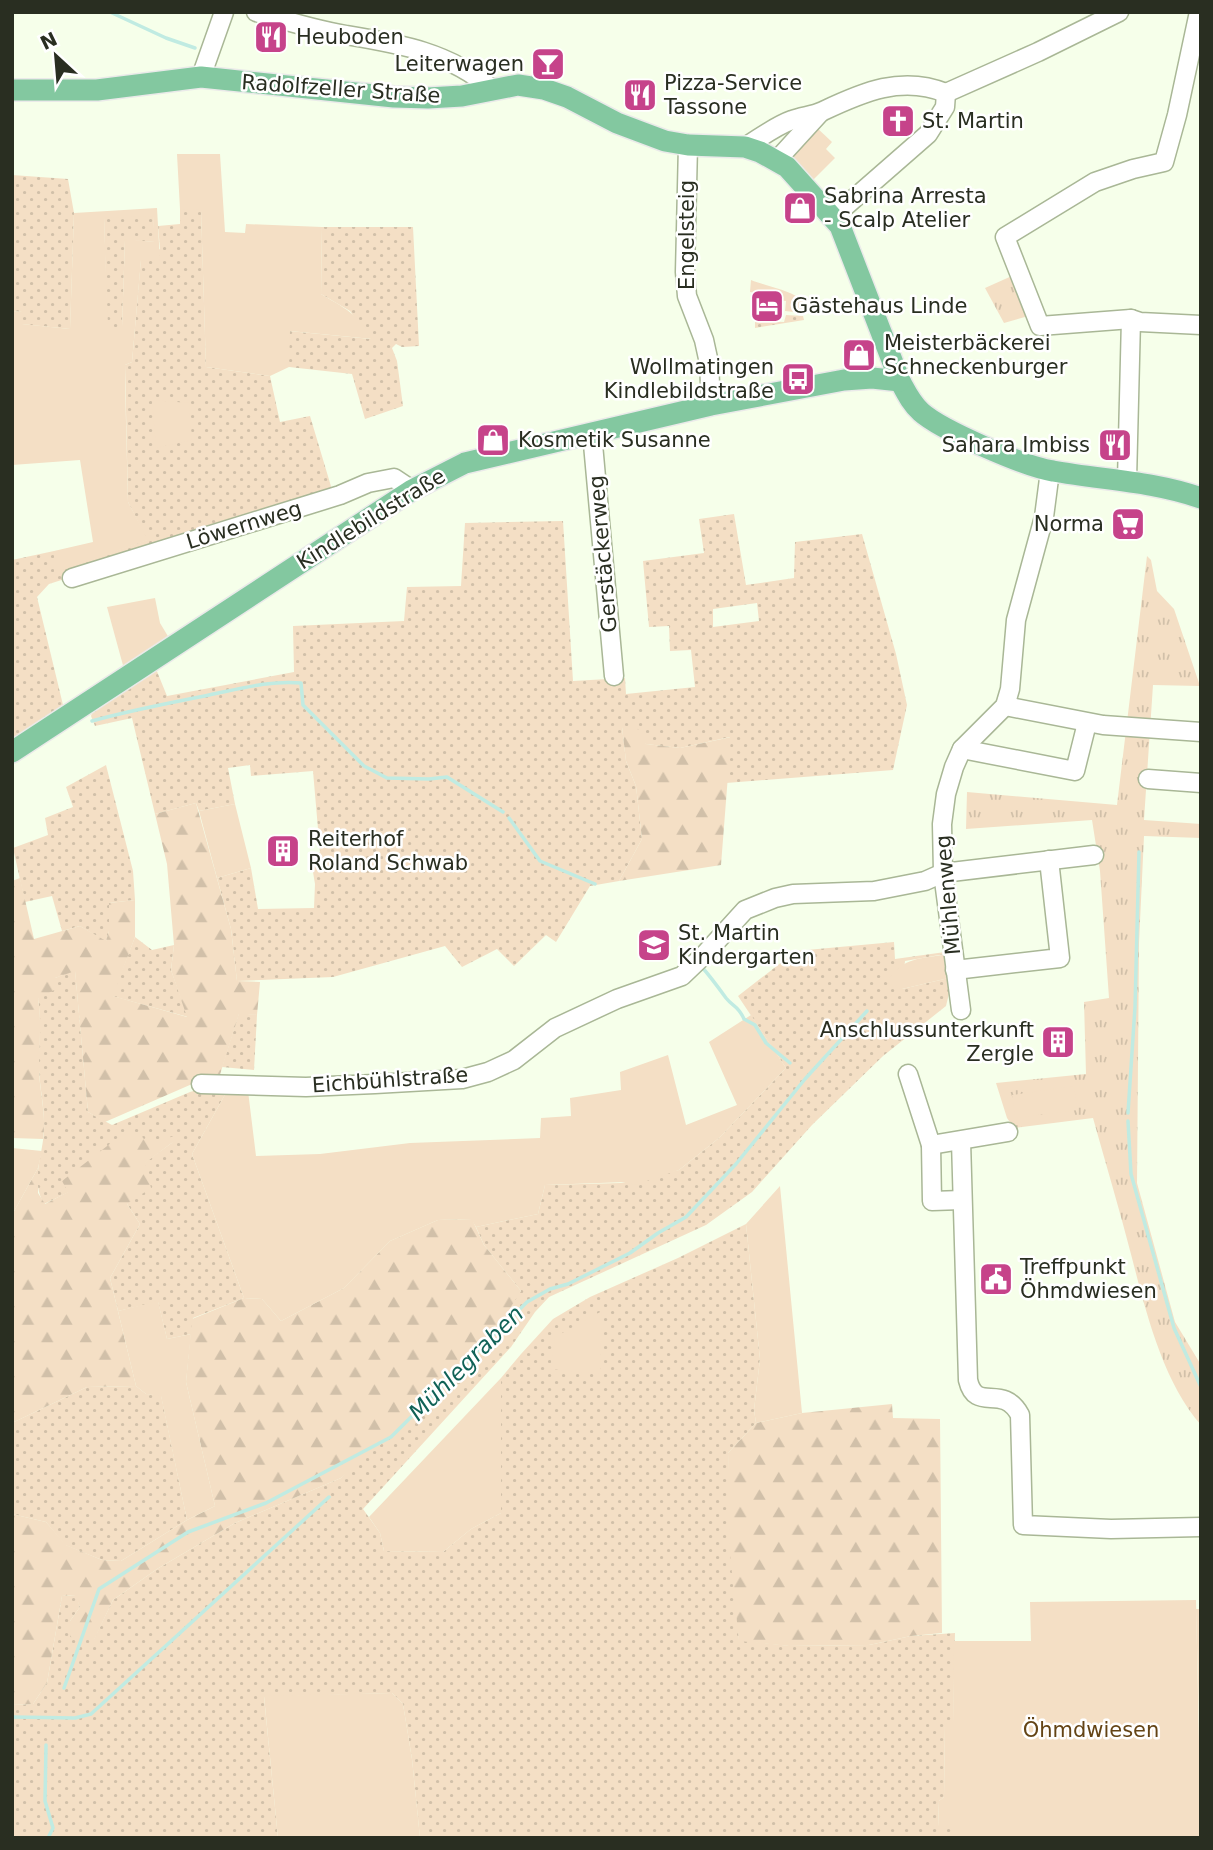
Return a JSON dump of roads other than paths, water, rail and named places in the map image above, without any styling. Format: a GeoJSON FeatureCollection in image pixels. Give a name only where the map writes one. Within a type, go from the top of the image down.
{"type":"FeatureCollection","features":[{"type":"Feature","properties":{"kind":"main road","name":"Radolfzeller Straße"},"geometry":{"type":"LineString","coordinates":[[12,90],[97,90],[201,77],[407,98],[462,96],[517,86],[544,89],[567,97],[646,135],[688,145],[745,147],[772,157],[787,167],[840,226],[900,381],[922,413],[1014,459],[1050,471],[1127,480],[1201,498]]}},
{"type":"Feature","properties":{"kind":"main road","name":"Kindlebildstraße"},"geometry":{"type":"LineString","coordinates":[[12,752],[412,490],[465,463],[711,405],[844,380],[872,378],[900,381]]}},
{"type":"Feature","properties":{"kind":"street"},"geometry":{"type":"LineString","coordinates":[[201,77],[223,12]]}},
{"type":"Feature","properties":{"kind":"street"},"geometry":{"type":"LineString","coordinates":[[256,12],[300,26],[387,41],[428,52],[452,62],[492,89]]}},
{"type":"Feature","properties":{"kind":"street"},"geometry":{"type":"LineString","coordinates":[[745,147],[791,120],[814,115],[873,90],[896,85],[932,87],[946,93],[1119,12]]}},
{"type":"Feature","properties":{"kind":"street"},"geometry":{"type":"LineString","coordinates":[[1199,12],[1164,162],[1095,182],[1005,237],[1040,326],[1131,319],[1140,322],[1201,325]]}},
{"type":"Feature","properties":{"kind":"street"},"geometry":{"type":"LineString","coordinates":[[833,218],[928,134],[945,107],[946,93]]}},
{"type":"Feature","properties":{"kind":"street"},"geometry":{"type":"LineString","coordinates":[[772,157],[814,115]]}},
{"type":"Feature","properties":{"kind":"street","name":"Engelsteig"},"geometry":{"type":"LineString","coordinates":[[688,145],[685,272],[687,296],[704,340],[709,362],[711,405]]}},
{"type":"Feature","properties":{"kind":"street"},"geometry":{"type":"LineString","coordinates":[[1127,480],[1131,319]]}},
{"type":"Feature","properties":{"kind":"street","name":"Gerstäckerweg"},"geometry":{"type":"LineString","coordinates":[[592,433],[614,676]]}},
{"type":"Feature","properties":{"kind":"street"},"geometry":{"type":"LineString","coordinates":[[1050,471],[1044,517],[1016,620],[1010,689],[1004,706],[1087,723],[1201,732]]}},
{"type":"Feature","properties":{"kind":"street","name":"Löwernweg"},"geometry":{"type":"LineString","coordinates":[[72,578],[340,495],[368,483],[394,478],[412,490]]}},
{"type":"Feature","properties":{"kind":"street","name":"Mühlenweg"},"geometry":{"type":"LineString","coordinates":[[961,1010],[943,873],[943,812],[954,767],[962,749],[1004,706]]}},
{"type":"Feature","properties":{"kind":"street"},"geometry":{"type":"LineString","coordinates":[[962,749],[1075,771],[1087,723]]}},
{"type":"Feature","properties":{"kind":"street"},"geometry":{"type":"LineString","coordinates":[[1149,779],[1201,783]]}},
{"type":"Feature","properties":{"kind":"street","name":"Eichbühlstraße"},"geometry":{"type":"LineString","coordinates":[[201,1084],[306,1087],[462,1079],[488,1072],[513,1060],[555,1028],[617,999],[682,976],[746,910],[775,898],[793,894],[874,891],[925,881],[943,873],[1094,855]]}},
{"type":"Feature","properties":{"kind":"street"},"geometry":{"type":"LineString","coordinates":[[955,970],[1060,958],[1049,860]]}},
{"type":"Feature","properties":{"kind":"street"},"geometry":{"type":"LineString","coordinates":[[908,1074],[931,1145],[932,1200],[962,1200]]}},
{"type":"Feature","properties":{"kind":"street"},"geometry":{"type":"LineString","coordinates":[[931,1145],[1008,1132]]}},
{"type":"Feature","properties":{"kind":"street"},"geometry":{"type":"LineString","coordinates":[[961,1141],[968,1380],[975,1395],[1007,1399],[1020,1415],[1023,1525],[1111,1529],[1201,1527]]}},
{"type":"Feature","properties":{"kind":"waterway"},"geometry":{"type":"LineString","coordinates":[[110,12],[166,38],[195,48]]}},
{"type":"Feature","properties":{"kind":"waterway"},"geometry":{"type":"LineString","coordinates":[[92,721],[255,686],[301,683],[303,705],[364,766],[387,778],[447,777],[503,812]]}},
{"type":"Feature","properties":{"kind":"waterway"},"geometry":{"type":"LineString","coordinates":[[509,818],[540,861],[595,884]]}},
{"type":"Feature","properties":{"kind":"waterway"},"geometry":{"type":"LineString","coordinates":[[1128,1113],[1135,1007],[1139,852]]}},
{"type":"Feature","properties":{"kind":"waterway"},"geometry":{"type":"LineString","coordinates":[[701,966],[744,1019],[755,1025],[766,1043],[790,1063]]}},
{"type":"Feature","properties":{"kind":"waterway","name":"Mühlegraben"},"geometry":{"type":"LineString","coordinates":[[64,1688],[99,1589],[188,1532],[266,1503],[391,1437],[527,1302],[630,1253],[686,1217],[736,1164],[805,1079],[867,1011]]}},
{"type":"Feature","properties":{"kind":"waterway"},"geometry":{"type":"LineString","coordinates":[[1128,1121],[1131,1174],[1174,1328],[1201,1387]]}},
{"type":"Feature","properties":{"kind":"waterway"},"geometry":{"type":"LineString","coordinates":[[12,1717],[75,1718],[91,1714],[329,1497]]}},
{"type":"Feature","properties":{"kind":"waterway","name":"Mühlegraben"},"geometry":{"type":"LineString","coordinates":[[46,1745],[45,1801],[53,1828],[48,1838]]}},
{"type":"Feature","properties":{"kind":"place","name":"Heuboden"},"geometry":{"type":"Point","coordinates":[271,37]}},
{"type":"Feature","properties":{"kind":"place","name":"Leiterwagen"},"geometry":{"type":"Point","coordinates":[548,64]}},
{"type":"Feature","properties":{"kind":"place","name":"Pizza-Service Tassone"},"geometry":{"type":"Point","coordinates":[640,95]}},
{"type":"Feature","properties":{"kind":"place","name":"St. Martin"},"geometry":{"type":"Point","coordinates":[898,121]}},
{"type":"Feature","properties":{"kind":"place","name":"Sabrina Arresta - Scalp Atelier"},"geometry":{"type":"Point","coordinates":[800,208]}},
{"type":"Feature","properties":{"kind":"place","name":"Gästehaus Linde"},"geometry":{"type":"Point","coordinates":[767,306]}},
{"type":"Feature","properties":{"kind":"place","name":"Meisterbäckerei Schneckenburger"},"geometry":{"type":"Point","coordinates":[859,355]}},
{"type":"Feature","properties":{"kind":"place","name":"Wollmatingen Kindlebildstraße"},"geometry":{"type":"Point","coordinates":[798,379]}},
{"type":"Feature","properties":{"kind":"place","name":"Kosmetik Susanne"},"geometry":{"type":"Point","coordinates":[493,440]}},
{"type":"Feature","properties":{"kind":"place","name":"Sahara Imbiss"},"geometry":{"type":"Point","coordinates":[1115,445]}},
{"type":"Feature","properties":{"kind":"place","name":"Norma"},"geometry":{"type":"Point","coordinates":[1128,524]}},
{"type":"Feature","properties":{"kind":"place","name":"Reiterhof Roland Schwab"},"geometry":{"type":"Point","coordinates":[283,851]}},
{"type":"Feature","properties":{"kind":"place","name":"St. Martin Kindergarten"},"geometry":{"type":"Point","coordinates":[654,945]}},
{"type":"Feature","properties":{"kind":"place","name":"Anschlussunterkunft Zergle"},"geometry":{"type":"Point","coordinates":[1058,1042]}},
{"type":"Feature","properties":{"kind":"place","name":"Treffpunkt Öhmdwiesen"},"geometry":{"type":"Point","coordinates":[996,1279]}},
{"type":"Feature","properties":{"kind":"park label","name":"Öhmdwiesen"},"geometry":{"type":"Point","coordinates":[1091,1730]}}]}
